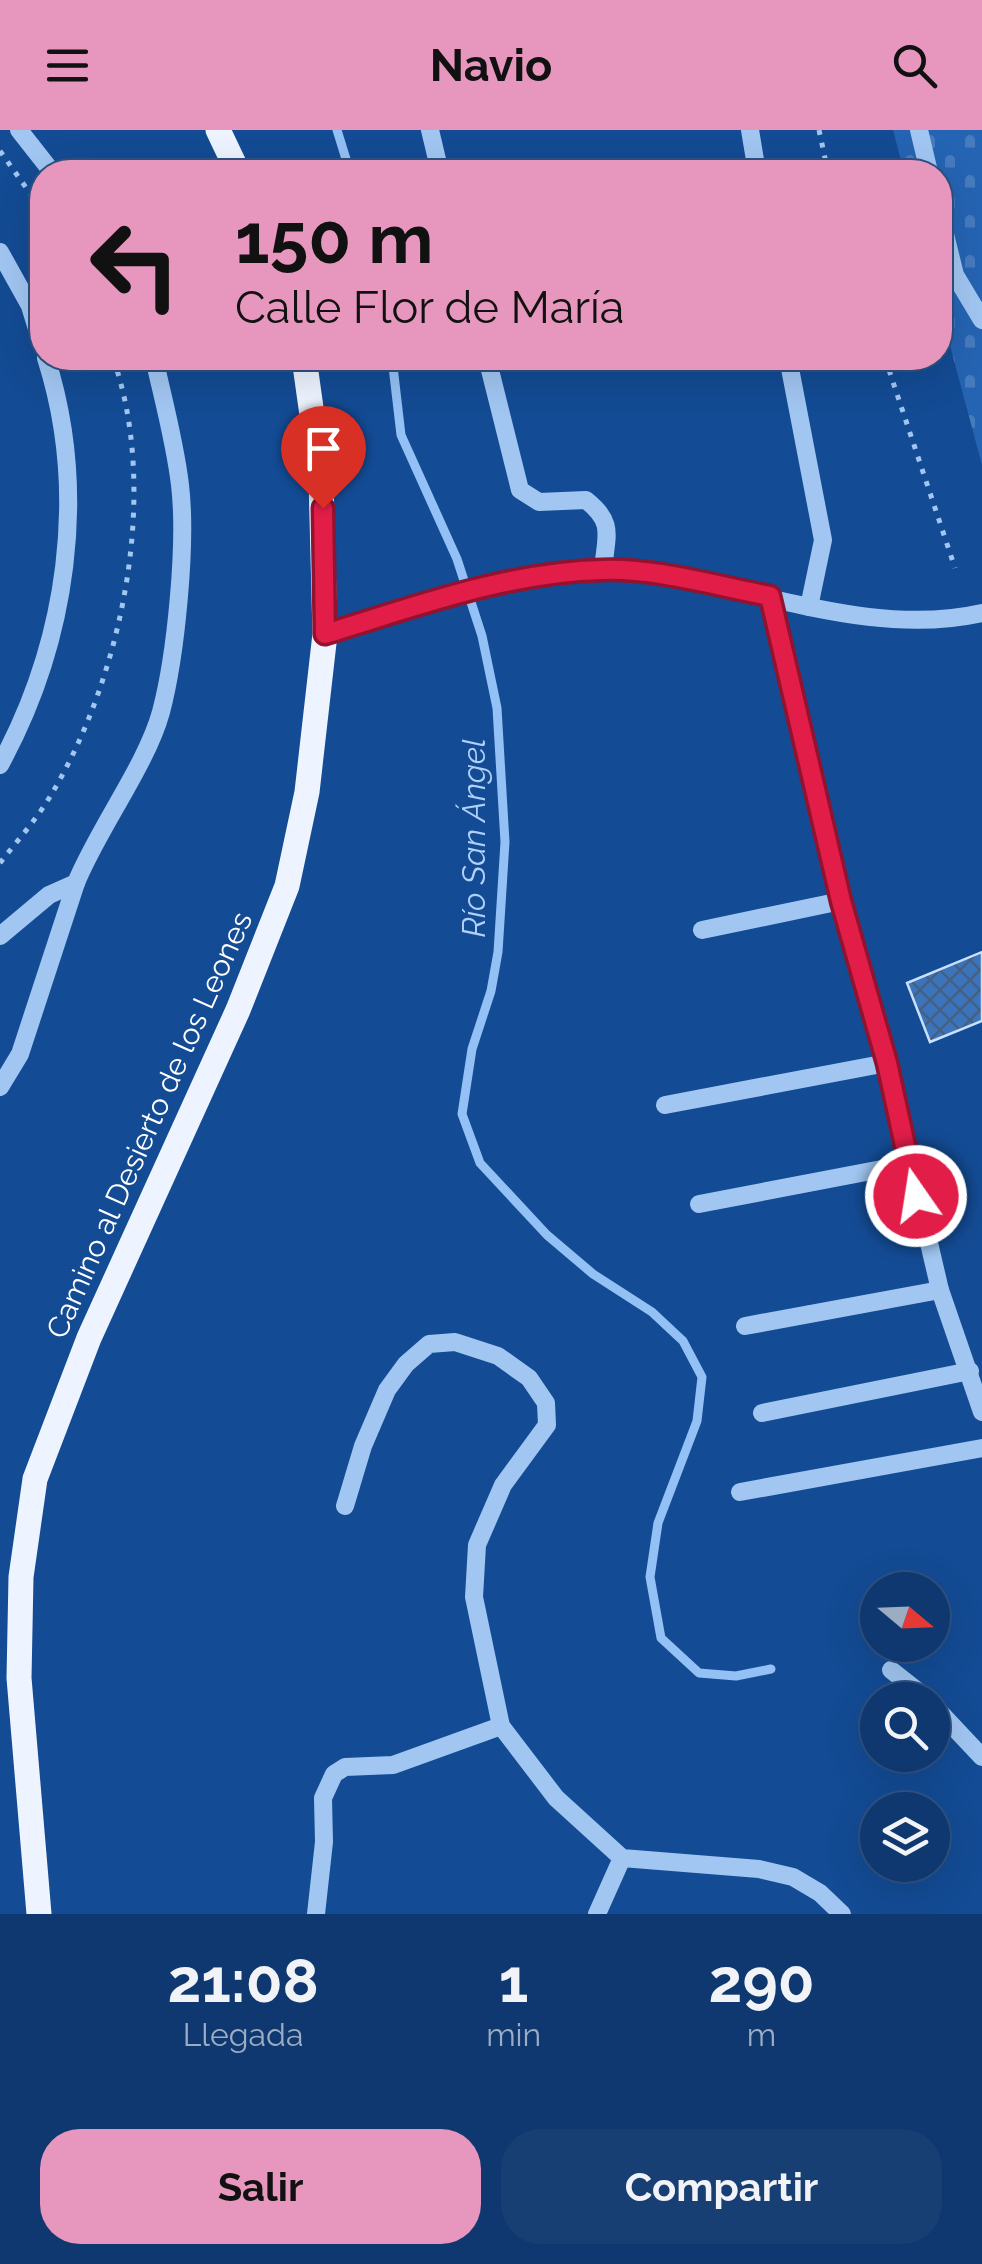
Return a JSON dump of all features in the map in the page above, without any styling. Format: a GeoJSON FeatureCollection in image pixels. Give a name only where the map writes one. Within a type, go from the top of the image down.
{"type":"FeatureCollection","features":[{"type":"Feature","properties":{"kind":"main road"},"geometry":{"type":"LineString","coordinates":[[218,130],[232,160]]}},
{"type":"Feature","properties":{"kind":"main road","name":"Camino al Desierto de los Leones"},"geometry":{"type":"LineString","coordinates":[[39,1914],[18,1678],[21,1577],[35,1480],[89,1338],[238,1010],[287,886],[306,792],[325,634],[322,498],[306,370]]}},
{"type":"Feature","properties":{"kind":"street"},"geometry":{"type":"LineString","coordinates":[[20,130],[43,160]]}},
{"type":"Feature","properties":{"kind":"street"},"geometry":{"type":"LineString","coordinates":[[430,130],[437,160]]}},
{"type":"Feature","properties":{"kind":"street"},"geometry":{"type":"LineString","coordinates":[[750,130],[756,160]]}},
{"type":"Feature","properties":{"kind":"street"},"geometry":{"type":"LineString","coordinates":[[919,130],[927,160]]}},
{"type":"Feature","properties":{"kind":"street"},"geometry":{"type":"LineString","coordinates":[[0,252],[30,306]]}},
{"type":"Feature","properties":{"kind":"street"},"geometry":{"type":"LineString","coordinates":[[952,260],[956,275],[982,320]]}},
{"type":"Feature","properties":{"kind":"street"},"geometry":{"type":"LineString","coordinates":[[0,766],[44,668],[64,578],[69,470],[50,370]]}},
{"type":"Feature","properties":{"kind":"street"},"geometry":{"type":"LineString","coordinates":[[0,1087],[20,1054],[76,883],[145,751],[160,714],[182,548],[181,487],[157,370]]}},
{"type":"Feature","properties":{"kind":"street"},"geometry":{"type":"LineString","coordinates":[[490,370],[520,490],[538,502],[586,500],[600,511],[607,525],[603,570]]}},
{"type":"Feature","properties":{"kind":"street"},"geometry":{"type":"LineString","coordinates":[[790,370],[823,540],[810,607]]}},
{"type":"Feature","properties":{"kind":"street"},"geometry":{"type":"LineString","coordinates":[[325,634],[517,580],[603,570],[668,577],[879,618],[977,614]]}},
{"type":"Feature","properties":{"kind":"street"},"geometry":{"type":"LineString","coordinates":[[770,596],[841,901],[887,1063],[940,1290],[982,1412]]}},
{"type":"Feature","properties":{"kind":"street"},"geometry":{"type":"LineString","coordinates":[[0,936],[48,896],[76,883]]}},
{"type":"Feature","properties":{"kind":"street"},"geometry":{"type":"LineString","coordinates":[[702,930],[841,901]]}},
{"type":"Feature","properties":{"kind":"street"},"geometry":{"type":"LineString","coordinates":[[666,1104],[887,1063]]}},
{"type":"Feature","properties":{"kind":"street"},"geometry":{"type":"LineString","coordinates":[[699,1204],[908,1164]]}},
{"type":"Feature","properties":{"kind":"street"},"geometry":{"type":"LineString","coordinates":[[745,1326],[940,1290]]}},
{"type":"Feature","properties":{"kind":"street"},"geometry":{"type":"LineString","coordinates":[[345,1506],[363,1446],[387,1390],[406,1364],[429,1344],[454,1342],[498,1356],[530,1378],[546,1403],[546,1425],[502,1485],[477,1545],[474,1596],[501,1726],[556,1798],[622,1858],[759,1870],[793,1877],[820,1893],[842,1914]]}},
{"type":"Feature","properties":{"kind":"street"},"geometry":{"type":"LineString","coordinates":[[762,1413],[970,1371]]}},
{"type":"Feature","properties":{"kind":"street"},"geometry":{"type":"LineString","coordinates":[[740,1492],[982,1448]]}},
{"type":"Feature","properties":{"kind":"street"},"geometry":{"type":"LineString","coordinates":[[891,1670],[906,1682]]}},
{"type":"Feature","properties":{"kind":"street"},"geometry":{"type":"LineString","coordinates":[[950,1722],[982,1757]]}},
{"type":"Feature","properties":{"kind":"street"},"geometry":{"type":"LineString","coordinates":[[316,1914],[324,1842],[323,1798],[334,1774],[345,1767],[393,1765],[501,1726]]}},
{"type":"Feature","properties":{"kind":"street"},"geometry":{"type":"LineString","coordinates":[[597,1914],[622,1858]]}},
{"type":"Feature","properties":{"kind":"path"},"geometry":{"type":"LineString","coordinates":[[819,130],[825,160]]}},
{"type":"Feature","properties":{"kind":"path"},"geometry":{"type":"LineString","coordinates":[[0,151],[30,193]]}},
{"type":"Feature","properties":{"kind":"path"},"geometry":{"type":"LineString","coordinates":[[0,863],[51,796],[84,728],[115,642],[131,548],[134,465],[126,393],[117,370]]}},
{"type":"Feature","properties":{"kind":"path"},"geometry":{"type":"LineString","coordinates":[[889,370],[955,568]]}},
{"type":"Feature","properties":{"kind":"green space"},"geometry":{"type":"Polygon","coordinates":[[[893,130],[982,130],[982,465],[952,353],[952,160],[901,160],[893,130]]]}},
{"type":"Feature","properties":{"kind":"building"},"geometry":{"type":"Polygon","coordinates":[[[982,952],[982,1021],[930,1042],[907,983],[982,952]]]}},
{"type":"Feature","properties":{"kind":"waterway","name":"Río San Ángel"},"geometry":{"type":"LineString","coordinates":[[337,130],[346,160]]}},
{"type":"Feature","properties":{"kind":"waterway","name":"Río San Ángel"},"geometry":{"type":"LineString","coordinates":[[393,370],[401,435],[457,559],[482,636],[497,708],[505,842],[498,952],[491,991],[472,1049],[462,1114],[480,1163],[547,1235],[593,1274],[652,1312],[683,1341],[702,1377],[697,1421],[658,1523],[650,1577],[661,1638],[699,1673],[736,1676],[771,1669]]}},
{"type":"Feature","properties":{"kind":"route"},"geometry":{"type":"LineString","coordinates":[[323,508],[325,634],[517,580],[603,570],[668,577],[770,596],[841,901],[887,1063],[916,1196]]}}]}
